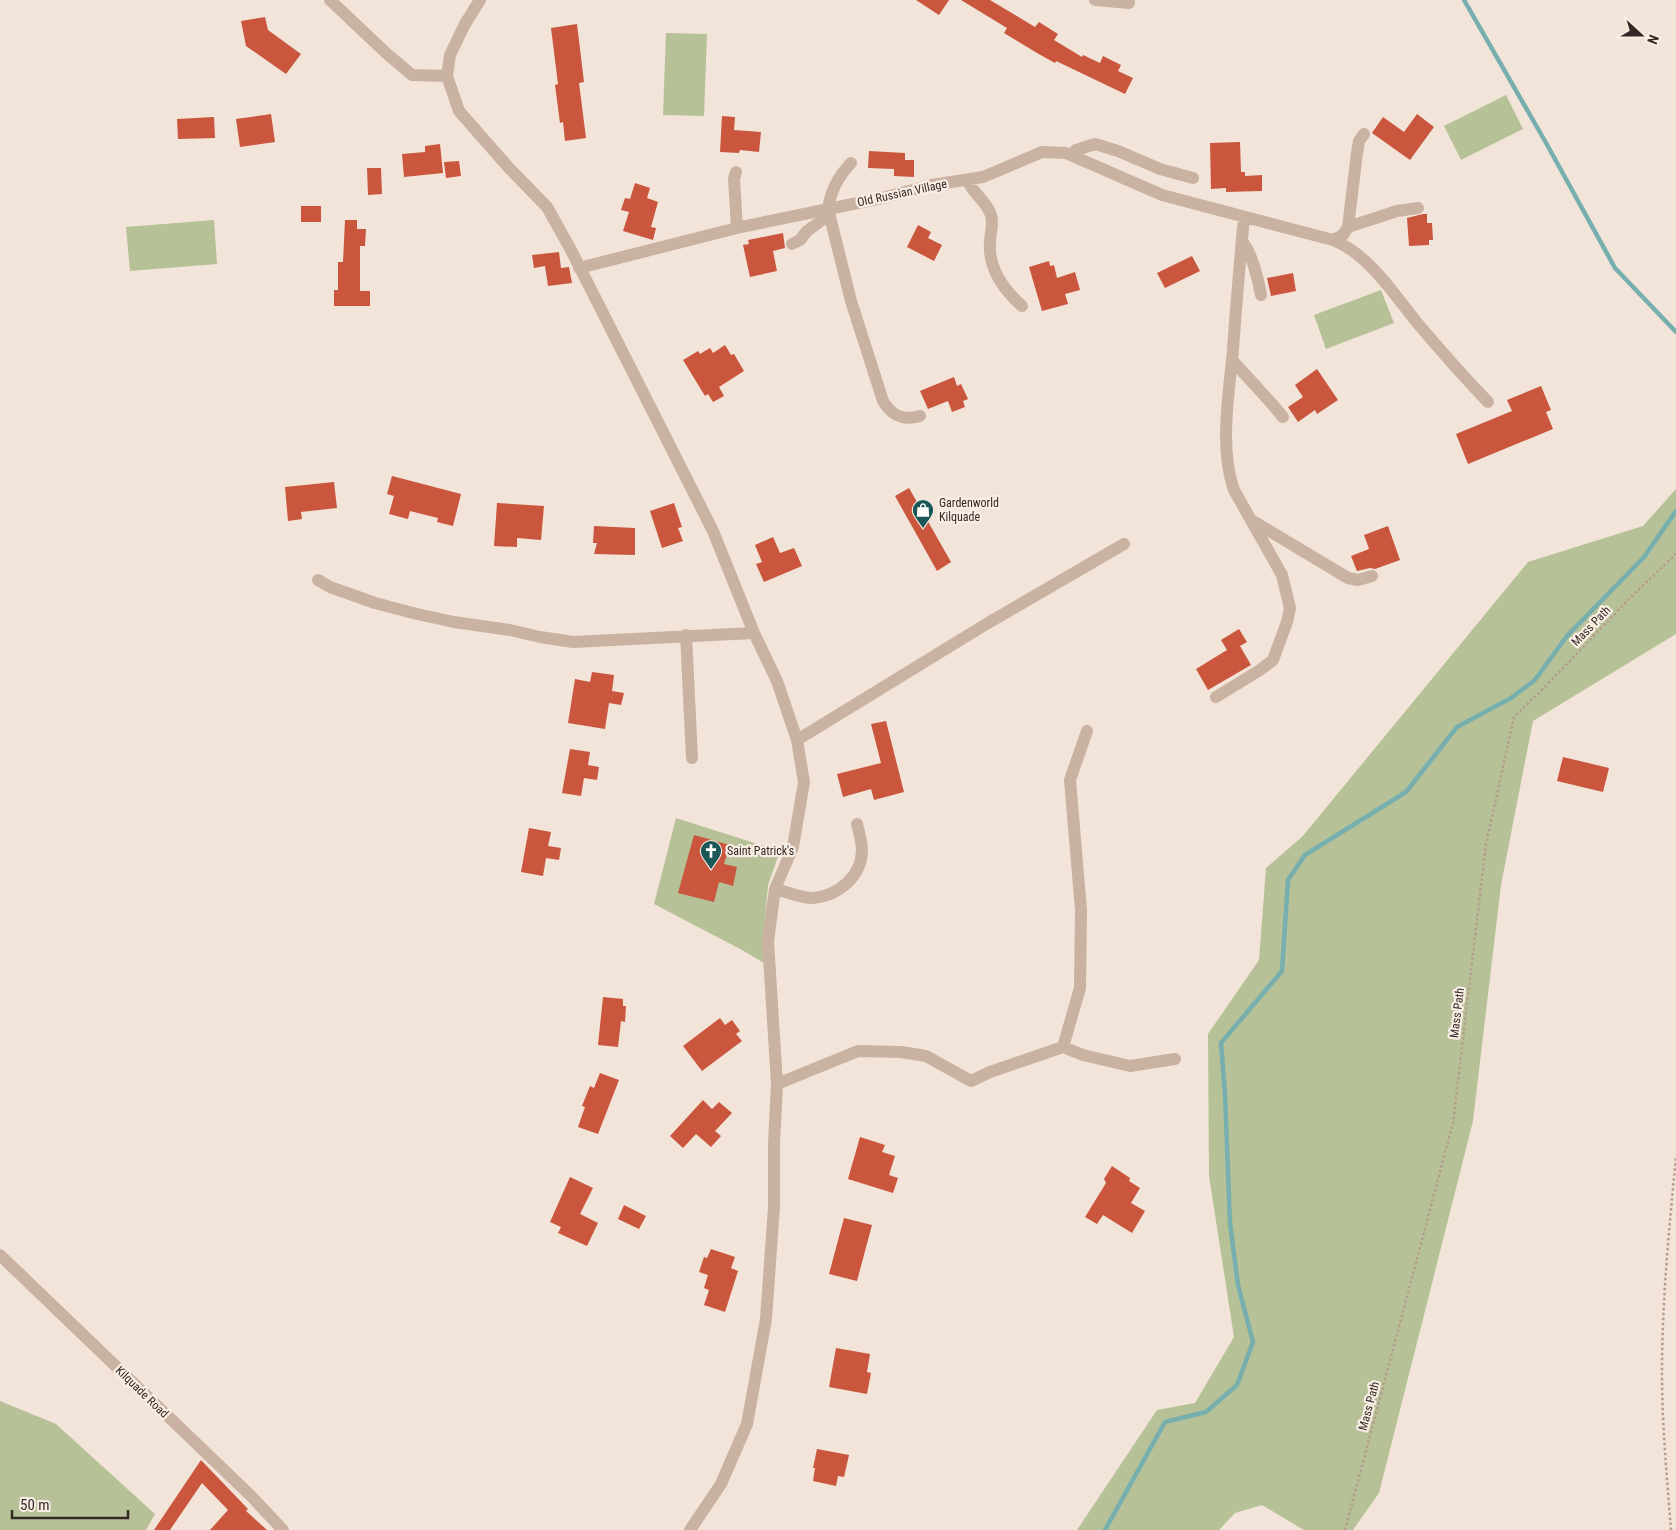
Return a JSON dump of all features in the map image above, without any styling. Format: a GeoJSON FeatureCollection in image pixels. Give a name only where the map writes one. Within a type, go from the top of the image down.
{"type":"FeatureCollection","features":[{"type":"Feature","properties":{"kind":"street"},"geometry":{"type":"LineString","coordinates":[[330,0],[412,75],[447,76]]}},
{"type":"Feature","properties":{"kind":"street"},"geometry":{"type":"LineString","coordinates":[[480,0],[465,24],[450,55],[447,76],[459,111],[508,168],[546,207],[571,250],[713,531],[754,633],[777,681],[798,740],[804,782],[793,847],[775,889],[768,941],[777,1084],[774,1144],[774,1207],[766,1319],[747,1424],[721,1484],[690,1530]]}},
{"type":"Feature","properties":{"kind":"street"},"geometry":{"type":"LineString","coordinates":[[1095,0],[1129,3]]}},
{"type":"Feature","properties":{"kind":"street"},"geometry":{"type":"LineString","coordinates":[[1333,240],[1343,236],[1348,227],[1356,152],[1359,141],[1364,134]]}},
{"type":"Feature","properties":{"kind":"street"},"geometry":{"type":"LineString","coordinates":[[1071,155],[1076,150],[1095,144],[1118,151],[1160,169],[1193,178]]}},
{"type":"Feature","properties":{"kind":"street","name":"Old Russian Village"},"geometry":{"type":"LineString","coordinates":[[579,268],[737,228],[828,212],[932,185],[968,180],[994,173],[1042,152],[1057,152],[1071,155],[1162,194],[1346,245],[1359,255],[1390,289],[1449,360],[1488,402]]}},
{"type":"Feature","properties":{"kind":"street"},"geometry":{"type":"LineString","coordinates":[[851,163],[840,174],[830,197],[828,212],[850,301],[883,401],[888,410],[906,419],[920,416]]}},
{"type":"Feature","properties":{"kind":"street"},"geometry":{"type":"LineString","coordinates":[[736,172],[734,179],[737,228]]}},
{"type":"Feature","properties":{"kind":"street"},"geometry":{"type":"LineString","coordinates":[[968,180],[971,189],[981,197],[992,218],[989,251],[1000,282],[1022,306]]}},
{"type":"Feature","properties":{"kind":"street"},"geometry":{"type":"LineString","coordinates":[[1348,227],[1397,211],[1418,208]]}},
{"type":"Feature","properties":{"kind":"street"},"geometry":{"type":"LineString","coordinates":[[792,244],[800,240],[828,212]]}},
{"type":"Feature","properties":{"kind":"street"},"geometry":{"type":"LineString","coordinates":[[1216,697],[1273,660],[1288,622],[1290,608],[1282,575],[1234,490],[1229,475],[1228,419],[1244,217]]}},
{"type":"Feature","properties":{"kind":"street"},"geometry":{"type":"LineString","coordinates":[[1242,242],[1246,245],[1255,269],[1261,295]]}},
{"type":"Feature","properties":{"kind":"street"},"geometry":{"type":"LineString","coordinates":[[1232,360],[1283,418]]}},
{"type":"Feature","properties":{"kind":"street"},"geometry":{"type":"LineString","coordinates":[[1251,520],[1348,578],[1358,580],[1372,576]]}},
{"type":"Feature","properties":{"kind":"street"},"geometry":{"type":"LineString","coordinates":[[798,740],[988,623],[1124,544]]}},
{"type":"Feature","properties":{"kind":"street"},"geometry":{"type":"LineString","coordinates":[[318,580],[330,587],[375,603],[454,622],[510,630],[540,638],[573,642],[754,633]]}},
{"type":"Feature","properties":{"kind":"street"},"geometry":{"type":"LineString","coordinates":[[686,635],[692,758]]}},
{"type":"Feature","properties":{"kind":"street"},"geometry":{"type":"LineString","coordinates":[[1063,1047],[1080,988],[1081,910],[1070,780],[1087,732]]}},
{"type":"Feature","properties":{"kind":"street"},"geometry":{"type":"LineString","coordinates":[[775,889],[811,899],[831,894],[849,882],[858,869],[862,851],[857,824]]}},
{"type":"Feature","properties":{"kind":"street"},"geometry":{"type":"LineString","coordinates":[[777,1084],[858,1051],[901,1052],[926,1056],[971,1081],[990,1072],[1063,1047],[1083,1055],[1130,1066],[1175,1059]]}},
{"type":"Feature","properties":{"kind":"street","name":"Kilquade Road"},"geometry":{"type":"LineString","coordinates":[[0,1255],[244,1490],[283,1530]]}},
{"type":"Feature","properties":{"kind":"path","name":"Mass Path"},"geometry":{"type":"LineString","coordinates":[[1344,1530],[1453,1123],[1486,844],[1514,717],[1632,596],[1676,554]]}},
{"type":"Feature","properties":{"kind":"path"},"geometry":{"type":"LineString","coordinates":[[1671,1530],[1662,1374],[1666,1282],[1676,1157]]}},
{"type":"Feature","properties":{"kind":"green space"},"geometry":{"type":"Polygon","coordinates":[[[666,33],[707,34],[704,116],[663,115],[666,33]]]}},
{"type":"Feature","properties":{"kind":"green space"},"geometry":{"type":"Polygon","coordinates":[[[1506,95],[1523,129],[1461,160],[1444,126],[1506,95]]]}},
{"type":"Feature","properties":{"kind":"green space"},"geometry":{"type":"Polygon","coordinates":[[[214,220],[217,264],[130,271],[126,227],[214,220]]]}},
{"type":"Feature","properties":{"kind":"green space"},"geometry":{"type":"Polygon","coordinates":[[[1381,290],[1394,323],[1326,349],[1314,315],[1381,290]]]}},
{"type":"Feature","properties":{"kind":"green space"},"geometry":{"type":"Polygon","coordinates":[[[1676,489],[1676,634],[1533,721],[1501,885],[1473,1121],[1379,1493],[1353,1530],[1304,1530],[1262,1505],[1235,1513],[1219,1530],[1077,1530],[1157,1410],[1195,1403],[1234,1337],[1209,1176],[1208,1034],[1259,960],[1266,868],[1302,837],[1528,562],[1643,526],[1676,489]]]}},
{"type":"Feature","properties":{"kind":"green space"},"geometry":{"type":"Polygon","coordinates":[[[676,818],[780,851],[768,885],[764,963],[654,904],[676,818]]]}},
{"type":"Feature","properties":{"kind":"green space"},"geometry":{"type":"Polygon","coordinates":[[[0,1401],[56,1424],[155,1514],[146,1530],[0,1530],[0,1401]]]}},
{"type":"Feature","properties":{"kind":"building"},"geometry":{"type":"Polygon","coordinates":[[[916,0],[949,0],[939,15],[916,0]]]}},
{"type":"Feature","properties":{"kind":"building"},"geometry":{"type":"Polygon","coordinates":[[[961,0],[990,0],[1035,27],[1039,22],[1058,34],[1054,40],[1082,57],[1083,55],[1100,63],[1103,56],[1121,65],[1118,71],[1133,78],[1125,94],[1037,53],[1004,33],[1007,28],[961,0]]]}},
{"type":"Feature","properties":{"kind":"building"},"geometry":{"type":"Polygon","coordinates":[[[265,17],[268,30],[301,54],[286,74],[246,46],[241,21],[265,17]]]}},
{"type":"Feature","properties":{"kind":"building"},"geometry":{"type":"Polygon","coordinates":[[[577,24],[584,82],[579,83],[586,138],[565,141],[563,122],[560,123],[555,85],[558,84],[551,28],[577,24]]]}},
{"type":"Feature","properties":{"kind":"building"},"geometry":{"type":"Polygon","coordinates":[[[271,114],[275,142],[240,147],[236,119],[271,114]]]}},
{"type":"Feature","properties":{"kind":"building"},"geometry":{"type":"Polygon","coordinates":[[[1417,114],[1434,127],[1410,160],[1372,133],[1383,117],[1404,132],[1417,114]]]}},
{"type":"Feature","properties":{"kind":"building"},"geometry":{"type":"Polygon","coordinates":[[[722,116],[735,117],[734,130],[761,132],[759,152],[740,150],[739,153],[720,152],[722,116]]]}},
{"type":"Feature","properties":{"kind":"building"},"geometry":{"type":"Polygon","coordinates":[[[214,117],[215,138],[178,139],[177,119],[214,117]]]}},
{"type":"Feature","properties":{"kind":"building"},"geometry":{"type":"Polygon","coordinates":[[[1240,142],[1241,172],[1245,172],[1245,176],[1262,175],[1262,191],[1226,192],[1226,188],[1211,189],[1210,143],[1240,142]]]}},
{"type":"Feature","properties":{"kind":"building"},"geometry":{"type":"Polygon","coordinates":[[[440,144],[443,173],[404,177],[402,154],[425,152],[425,146],[440,144]]]}},
{"type":"Feature","properties":{"kind":"building"},"geometry":{"type":"Polygon","coordinates":[[[869,151],[905,153],[905,160],[914,160],[914,177],[894,176],[894,169],[868,168],[869,151]]]}},
{"type":"Feature","properties":{"kind":"building"},"geometry":{"type":"Polygon","coordinates":[[[459,161],[461,176],[446,178],[444,162],[459,161]]]}},
{"type":"Feature","properties":{"kind":"building"},"geometry":{"type":"Polygon","coordinates":[[[367,168],[381,168],[382,194],[368,195],[367,168]]]}},
{"type":"Feature","properties":{"kind":"building"},"geometry":{"type":"Polygon","coordinates":[[[635,183],[650,188],[647,198],[658,202],[651,227],[656,228],[653,240],[623,231],[629,212],[621,210],[625,198],[630,199],[635,183]]]}},
{"type":"Feature","properties":{"kind":"building"},"geometry":{"type":"Polygon","coordinates":[[[301,206],[321,206],[321,222],[301,222],[301,206]]]}},
{"type":"Feature","properties":{"kind":"building"},"geometry":{"type":"Polygon","coordinates":[[[1427,214],[1427,223],[1432,223],[1433,240],[1429,240],[1429,245],[1409,246],[1407,218],[1427,214]]]}},
{"type":"Feature","properties":{"kind":"building"},"geometry":{"type":"Polygon","coordinates":[[[345,220],[357,220],[357,229],[366,229],[365,246],[360,246],[360,291],[370,291],[370,306],[334,306],[334,290],[338,290],[338,262],[343,262],[345,220]]]}},
{"type":"Feature","properties":{"kind":"building"},"geometry":{"type":"Polygon","coordinates":[[[918,225],[931,232],[928,238],[942,245],[934,261],[907,247],[918,225]]]}},
{"type":"Feature","properties":{"kind":"building"},"geometry":{"type":"Polygon","coordinates":[[[783,233],[785,248],[773,251],[777,271],[750,277],[743,245],[749,244],[748,240],[783,233]]]}},
{"type":"Feature","properties":{"kind":"building"},"geometry":{"type":"Polygon","coordinates":[[[559,252],[561,268],[569,267],[572,283],[548,286],[545,266],[534,268],[532,255],[559,252]]]}},
{"type":"Feature","properties":{"kind":"building"},"geometry":{"type":"Polygon","coordinates":[[[1192,256],[1200,271],[1165,288],[1157,273],[1192,256]]]}},
{"type":"Feature","properties":{"kind":"building"},"geometry":{"type":"Polygon","coordinates":[[[1049,261],[1050,266],[1054,265],[1057,278],[1075,272],[1080,290],[1065,294],[1068,304],[1042,311],[1029,267],[1049,261]]]}},
{"type":"Feature","properties":{"kind":"building"},"geometry":{"type":"Polygon","coordinates":[[[1293,273],[1296,291],[1271,296],[1267,278],[1293,273]]]}},
{"type":"Feature","properties":{"kind":"building"},"geometry":{"type":"Polygon","coordinates":[[[725,345],[731,355],[734,354],[744,371],[719,387],[724,396],[713,402],[708,394],[705,396],[683,360],[698,351],[700,354],[710,348],[713,353],[725,345]]]}},
{"type":"Feature","properties":{"kind":"building"},"geometry":{"type":"Polygon","coordinates":[[[1317,369],[1338,400],[1317,414],[1315,410],[1298,422],[1288,407],[1303,397],[1295,385],[1317,369]]]}},
{"type":"Feature","properties":{"kind":"building"},"geometry":{"type":"Polygon","coordinates":[[[954,377],[957,386],[961,384],[968,399],[963,401],[965,407],[952,412],[948,401],[928,409],[920,391],[954,377]]]}},
{"type":"Feature","properties":{"kind":"building"},"geometry":{"type":"Polygon","coordinates":[[[1541,386],[1551,410],[1546,412],[1553,429],[1468,464],[1456,434],[1512,411],[1507,400],[1541,386]]]}},
{"type":"Feature","properties":{"kind":"building"},"geometry":{"type":"Polygon","coordinates":[[[392,476],[461,494],[453,526],[437,522],[438,518],[410,511],[408,519],[389,514],[394,496],[387,494],[392,476]]]}},
{"type":"Feature","properties":{"kind":"building"},"geometry":{"type":"Polygon","coordinates":[[[334,482],[337,508],[301,512],[302,519],[288,521],[285,487],[334,482]]]}},
{"type":"Feature","properties":{"kind":"building","name":"Gardenworld Kilquade"},"geometry":{"type":"Polygon","coordinates":[[[909,488],[951,562],[937,571],[895,496],[909,488]]]}},
{"type":"Feature","properties":{"kind":"building"},"geometry":{"type":"Polygon","coordinates":[[[497,503],[544,506],[541,540],[517,538],[517,547],[494,546],[497,503]]]}},
{"type":"Feature","properties":{"kind":"building"},"geometry":{"type":"Polygon","coordinates":[[[674,503],[682,527],[678,528],[683,541],[662,548],[650,511],[674,503]]]}},
{"type":"Feature","properties":{"kind":"building"},"geometry":{"type":"Polygon","coordinates":[[[594,526],[635,528],[635,555],[594,554],[597,543],[593,543],[594,526]]]}},
{"type":"Feature","properties":{"kind":"building"},"geometry":{"type":"Polygon","coordinates":[[[1388,526],[1400,560],[1375,569],[1370,568],[1357,571],[1351,556],[1369,549],[1364,535],[1388,526]]]}},
{"type":"Feature","properties":{"kind":"building"},"geometry":{"type":"Polygon","coordinates":[[[773,537],[780,553],[794,548],[802,566],[764,582],[756,564],[762,562],[755,545],[773,537]]]}},
{"type":"Feature","properties":{"kind":"building"},"geometry":{"type":"Polygon","coordinates":[[[1239,629],[1247,642],[1240,646],[1251,665],[1208,690],[1196,669],[1227,650],[1221,640],[1239,629]]]}},
{"type":"Feature","properties":{"kind":"building"},"geometry":{"type":"Polygon","coordinates":[[[592,672],[614,675],[612,691],[624,693],[621,705],[609,703],[605,729],[568,723],[575,679],[590,682],[592,672]]]}},
{"type":"Feature","properties":{"kind":"building"},"geometry":{"type":"Polygon","coordinates":[[[886,721],[904,792],[874,800],[871,789],[843,797],[837,774],[881,763],[871,724],[886,721]]]}},
{"type":"Feature","properties":{"kind":"building"},"geometry":{"type":"Polygon","coordinates":[[[570,749],[590,752],[588,765],[599,767],[597,780],[584,778],[581,796],[562,793],[570,749]]]}},
{"type":"Feature","properties":{"kind":"building"},"geometry":{"type":"Polygon","coordinates":[[[1563,757],[1609,768],[1603,792],[1557,781],[1563,757]]]}},
{"type":"Feature","properties":{"kind":"building"},"geometry":{"type":"Polygon","coordinates":[[[529,828],[551,832],[548,846],[561,848],[559,860],[546,858],[543,876],[521,872],[529,828]]]}},
{"type":"Feature","properties":{"kind":"building","name":"Saint Patrick's"},"geometry":{"type":"Polygon","coordinates":[[[694,835],[730,845],[724,864],[737,867],[733,886],[719,882],[714,902],[678,893],[694,835]]]}},
{"type":"Feature","properties":{"kind":"building"},"geometry":{"type":"Polygon","coordinates":[[[603,997],[623,999],[623,1006],[626,1006],[625,1022],[621,1021],[618,1047],[598,1045],[603,997]]]}},
{"type":"Feature","properties":{"kind":"building"},"geometry":{"type":"Polygon","coordinates":[[[720,1018],[725,1025],[732,1020],[740,1031],[736,1034],[742,1041],[702,1071],[683,1046],[720,1018]]]}},
{"type":"Feature","properties":{"kind":"building"},"geometry":{"type":"Polygon","coordinates":[[[600,1073],[619,1080],[598,1134],[578,1127],[585,1107],[582,1106],[590,1086],[594,1088],[600,1073]]]}},
{"type":"Feature","properties":{"kind":"building"},"geometry":{"type":"Polygon","coordinates":[[[703,1100],[712,1109],[719,1102],[732,1113],[715,1131],[721,1136],[711,1147],[696,1134],[683,1148],[670,1136],[703,1100]]]}},
{"type":"Feature","properties":{"kind":"building"},"geometry":{"type":"Polygon","coordinates":[[[860,1137],[885,1145],[882,1152],[895,1156],[889,1175],[898,1178],[893,1193],[848,1179],[860,1137]]]}},
{"type":"Feature","properties":{"kind":"building"},"geometry":{"type":"Polygon","coordinates":[[[1112,1166],[1130,1178],[1129,1181],[1140,1188],[1131,1203],[1145,1211],[1132,1233],[1103,1215],[1097,1224],[1085,1217],[1106,1183],[1104,1179],[1112,1166]]]}},
{"type":"Feature","properties":{"kind":"building"},"geometry":{"type":"Polygon","coordinates":[[[570,1177],[593,1188],[580,1214],[598,1223],[587,1246],[558,1233],[561,1227],[550,1222],[570,1177]]]}},
{"type":"Feature","properties":{"kind":"building"},"geometry":{"type":"Polygon","coordinates":[[[624,1205],[646,1216],[639,1229],[618,1219],[624,1205]]]}},
{"type":"Feature","properties":{"kind":"building"},"geometry":{"type":"Polygon","coordinates":[[[844,1218],[872,1225],[857,1281],[829,1274],[844,1218]]]}},
{"type":"Feature","properties":{"kind":"building"},"geometry":{"type":"Polygon","coordinates":[[[711,1249],[735,1257],[731,1268],[738,1271],[725,1312],[704,1305],[709,1290],[704,1288],[708,1275],[699,1272],[704,1257],[707,1258],[711,1249]]]}},
{"type":"Feature","properties":{"kind":"building"},"geometry":{"type":"Polygon","coordinates":[[[836,1348],[870,1354],[867,1372],[871,1373],[867,1394],[829,1387],[836,1348]]]}},
{"type":"Feature","properties":{"kind":"building"},"geometry":{"type":"Polygon","coordinates":[[[817,1449],[849,1455],[844,1477],[838,1476],[836,1486],[813,1481],[815,1468],[813,1468],[817,1449]]]}},
{"type":"Feature","properties":{"kind":"building"},"geometry":{"type":"Polygon","coordinates":[[[201,1460],[248,1509],[246,1511],[267,1530],[210,1530],[228,1510],[202,1483],[170,1530],[154,1530],[201,1460]]]}},
{"type":"Feature","properties":{"kind":"waterway"},"geometry":{"type":"LineString","coordinates":[[1464,0],[1615,268],[1676,332]]}},
{"type":"Feature","properties":{"kind":"waterway"},"geometry":{"type":"LineString","coordinates":[[1105,1530],[1165,1422],[1206,1412],[1237,1385],[1253,1342],[1238,1285],[1230,1223],[1221,1043],[1282,971],[1288,880],[1305,855],[1406,792],[1457,727],[1511,698],[1535,680],[1567,636],[1644,557],[1676,511]]}},
{"type":"Feature","properties":{"kind":"place","name":"Gardenworld Kilquade"},"geometry":{"type":"Point","coordinates":[923,529]}},
{"type":"Feature","properties":{"kind":"place","name":"Saint Patrick's"},"geometry":{"type":"Point","coordinates":[711,870]}}]}
